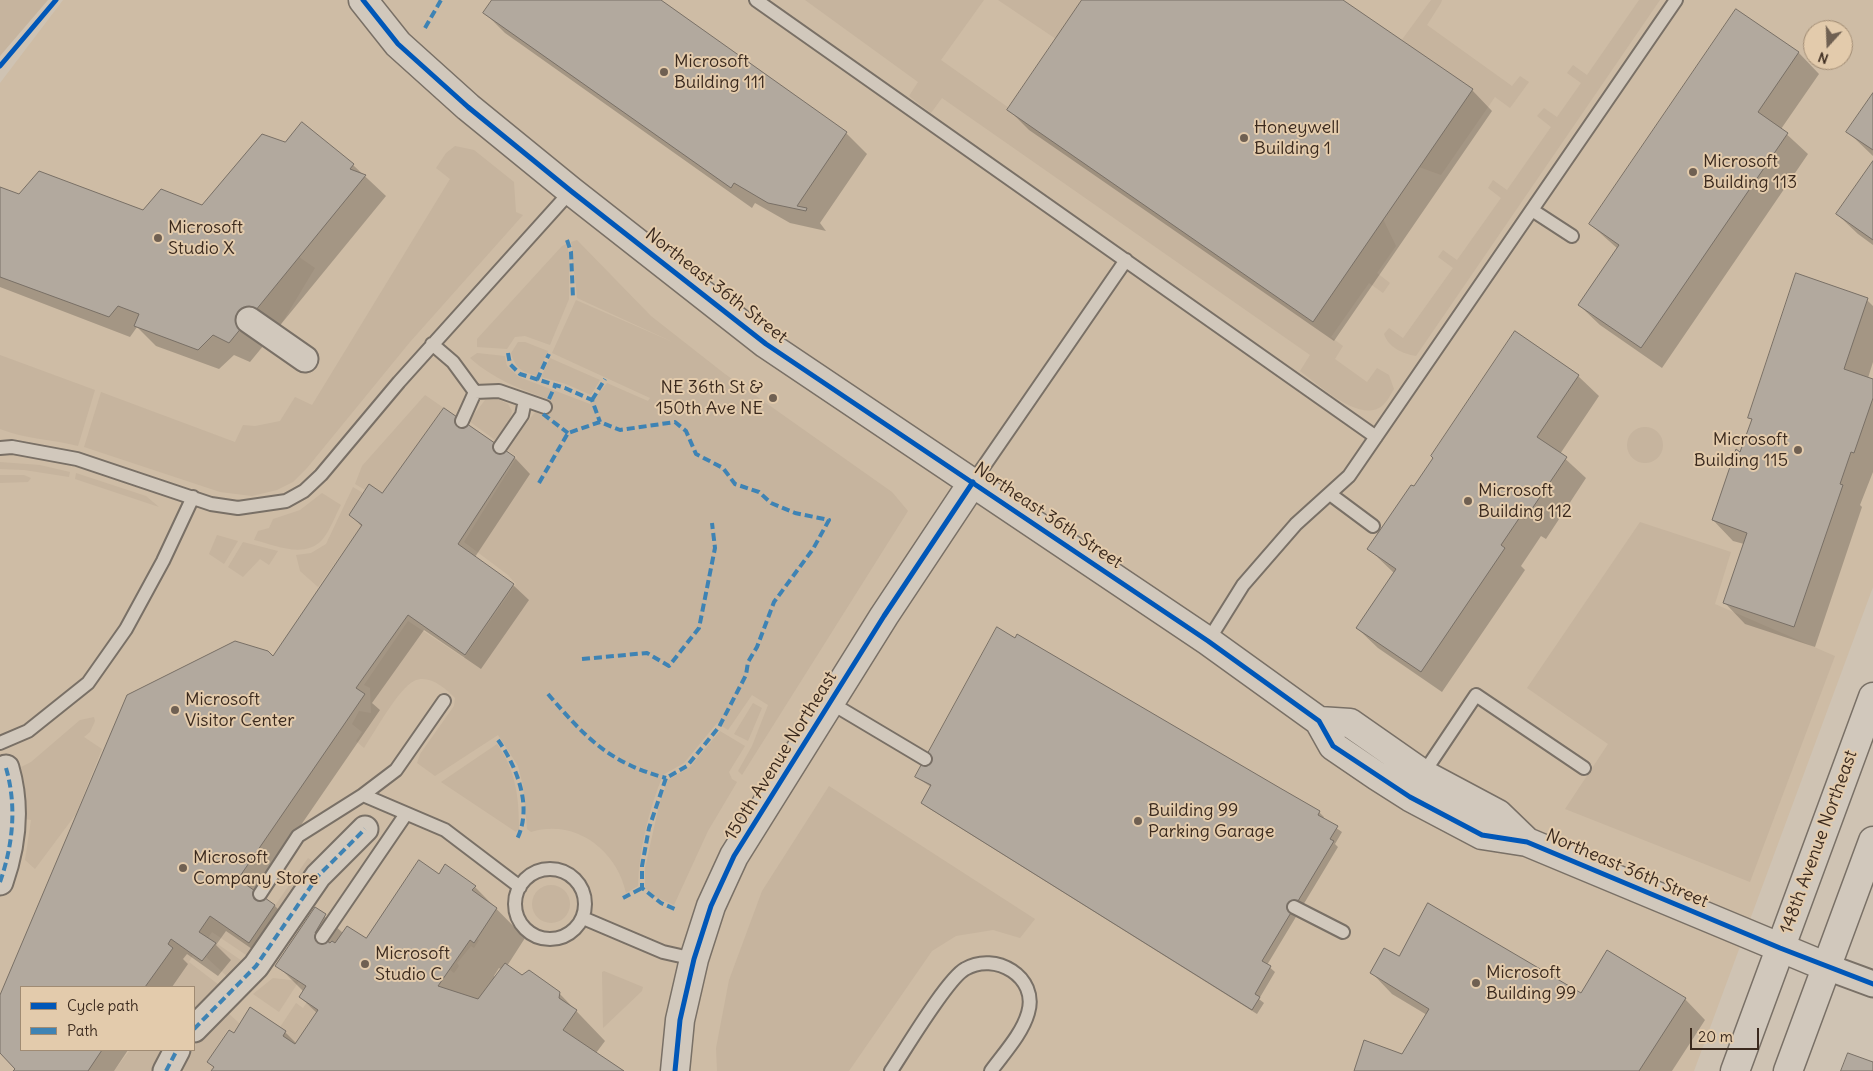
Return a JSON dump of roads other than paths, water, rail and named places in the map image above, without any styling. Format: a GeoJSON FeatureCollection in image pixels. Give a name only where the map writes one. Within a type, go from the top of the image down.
{"type":"FeatureCollection","features":[{"type":"Feature","properties":{"kind":"street","name":"Northeast 36th Street"},"geometry":{"type":"LineString","coordinates":[[363,0],[398,44],[468,107],[571,191],[766,344],[1208,640],[1319,721],[1333,746],[1410,797],[1482,835],[1527,842],[1827,967]]}},
{"type":"Feature","properties":{"kind":"street"},"geometry":{"type":"LineString","coordinates":[[249,320],[305,359]]}},
{"type":"Feature","properties":{"kind":"street","name":"150th Avenue Northeast"},"geometry":{"type":"LineString","coordinates":[[675,1071],[680,1020],[694,959],[711,906],[734,856],[884,616],[973,482]]}},
{"type":"Feature","properties":{"kind":"street","name":"148th Avenue Northeast"},"geometry":{"type":"LineString","coordinates":[[1735,1071],[1873,697]]}},
{"type":"Feature","properties":{"kind":"street","name":"Northeast 36th Street"},"geometry":{"type":"LineString","coordinates":[[1319,721],[1350,723],[1424,774],[1498,814],[1527,842]]}},
{"type":"Feature","properties":{"kind":"street"},"geometry":{"type":"LineString","coordinates":[[0,882],[8,859],[11,830],[12,789],[6,768]]}},
{"type":"Feature","properties":{"kind":"street"},"geometry":{"type":"LineString","coordinates":[[195,1028],[256,966],[318,876],[365,828]]}},
{"type":"Feature","properties":{"kind":"street"},"geometry":{"type":"LineString","coordinates":[[1788,1071],[1873,841]]}},
{"type":"Feature","properties":{"kind":"street"},"geometry":{"type":"LineString","coordinates":[[1827,967],[1873,984]]}},
{"type":"Feature","properties":{"kind":"street"},"geometry":{"type":"LineString","coordinates":[[166,1071],[176,1051]]}},
{"type":"Feature","properties":{"kind":"lane"},"geometry":{"type":"LineString","coordinates":[[756,0],[1376,437]]}},
{"type":"Feature","properties":{"kind":"lane"},"geometry":{"type":"LineString","coordinates":[[1208,640],[1243,585],[1296,524],[1350,476],[1676,0]]}},
{"type":"Feature","properties":{"kind":"lane"},"geometry":{"type":"LineString","coordinates":[[0,448],[12,447],[77,459],[212,504],[238,508],[286,501],[304,491],[321,475],[432,344],[571,191]]}},
{"type":"Feature","properties":{"kind":"lane"},"geometry":{"type":"LineString","coordinates":[[1532,210],[1572,236]]}},
{"type":"Feature","properties":{"kind":"lane"},"geometry":{"type":"LineString","coordinates":[[973,482],[1126,260]]}},
{"type":"Feature","properties":{"kind":"lane"},"geometry":{"type":"LineString","coordinates":[[432,344],[453,362],[475,392]]}},
{"type":"Feature","properties":{"kind":"lane"},"geometry":{"type":"LineString","coordinates":[[475,392],[499,391],[545,407]]}},
{"type":"Feature","properties":{"kind":"lane"},"geometry":{"type":"LineString","coordinates":[[462,421],[475,392]]}},
{"type":"Feature","properties":{"kind":"lane"},"geometry":{"type":"LineString","coordinates":[[500,447],[522,415],[525,400]]}},
{"type":"Feature","properties":{"kind":"lane"},"geometry":{"type":"LineString","coordinates":[[1330,494],[1373,526]]}},
{"type":"Feature","properties":{"kind":"lane"},"geometry":{"type":"LineString","coordinates":[[0,742],[28,731],[88,684],[126,629],[163,561],[193,497]]}},
{"type":"Feature","properties":{"kind":"lane"},"geometry":{"type":"LineString","coordinates":[[1424,774],[1476,695],[1584,768]]}},
{"type":"Feature","properties":{"kind":"lane"},"geometry":{"type":"LineString","coordinates":[[260,894],[298,836],[363,795],[396,770],[444,701]]}},
{"type":"Feature","properties":{"kind":"lane"},"geometry":{"type":"LineString","coordinates":[[831,703],[925,759]]}},
{"type":"Feature","properties":{"kind":"lane"},"geometry":{"type":"LineString","coordinates":[[363,795],[445,830],[520,887]]}},
{"type":"Feature","properties":{"kind":"lane"},"geometry":{"type":"LineString","coordinates":[[322,937],[406,814]]}},
{"type":"Feature","properties":{"kind":"lane"},"geometry":{"type":"LineString","coordinates":[[549,869],[560,870],[571,876],[579,884],[584,895],[585,906],[582,918],[577,927],[568,934],[557,938],[535,935],[519,920],[516,898],[520,887],[527,878],[537,872],[549,869]]}},
{"type":"Feature","properties":{"kind":"lane"},"geometry":{"type":"LineString","coordinates":[[1294,907],[1343,932]]}},
{"type":"Feature","properties":{"kind":"lane"},"geometry":{"type":"LineString","coordinates":[[582,918],[662,952],[694,959]]}},
{"type":"Feature","properties":{"kind":"lane"},"geometry":{"type":"LineString","coordinates":[[891,1071],[962,970],[980,963],[990,962],[1013,970],[1026,986],[1030,999],[1028,1013],[1022,1027],[991,1071]]}},
{"type":"Feature","properties":{"kind":"place","name":"Microsoft Building 111"},"geometry":{"type":"Point","coordinates":[664,72]}},
{"type":"Feature","properties":{"kind":"place","name":"Honeywell Building 1"},"geometry":{"type":"Point","coordinates":[1244,138]}},
{"type":"Feature","properties":{"kind":"place","name":"Microsoft Building 113"},"geometry":{"type":"Point","coordinates":[1693,172]}},
{"type":"Feature","properties":{"kind":"place","name":"Microsoft Studio X"},"geometry":{"type":"Point","coordinates":[158,238]}},
{"type":"Feature","properties":{"kind":"place","name":"NE 36th St & 150th Ave NE"},"geometry":{"type":"Point","coordinates":[773,398]}},
{"type":"Feature","properties":{"kind":"place","name":"Microsoft Building 115"},"geometry":{"type":"Point","coordinates":[1798,450]}},
{"type":"Feature","properties":{"kind":"place","name":"Microsoft Building 112"},"geometry":{"type":"Point","coordinates":[1468,501]}},
{"type":"Feature","properties":{"kind":"place","name":"Microsoft Visitor Center"},"geometry":{"type":"Point","coordinates":[175,710]}},
{"type":"Feature","properties":{"kind":"place","name":"Building 99 Parking Garage"},"geometry":{"type":"Point","coordinates":[1138,821]}},
{"type":"Feature","properties":{"kind":"place","name":"Microsoft Company Store"},"geometry":{"type":"Point","coordinates":[183,868]}},
{"type":"Feature","properties":{"kind":"place","name":"Microsoft Studio C"},"geometry":{"type":"Point","coordinates":[365,964]}},
{"type":"Feature","properties":{"kind":"place","name":"Microsoft Building 99"},"geometry":{"type":"Point","coordinates":[1476,983]}}]}
